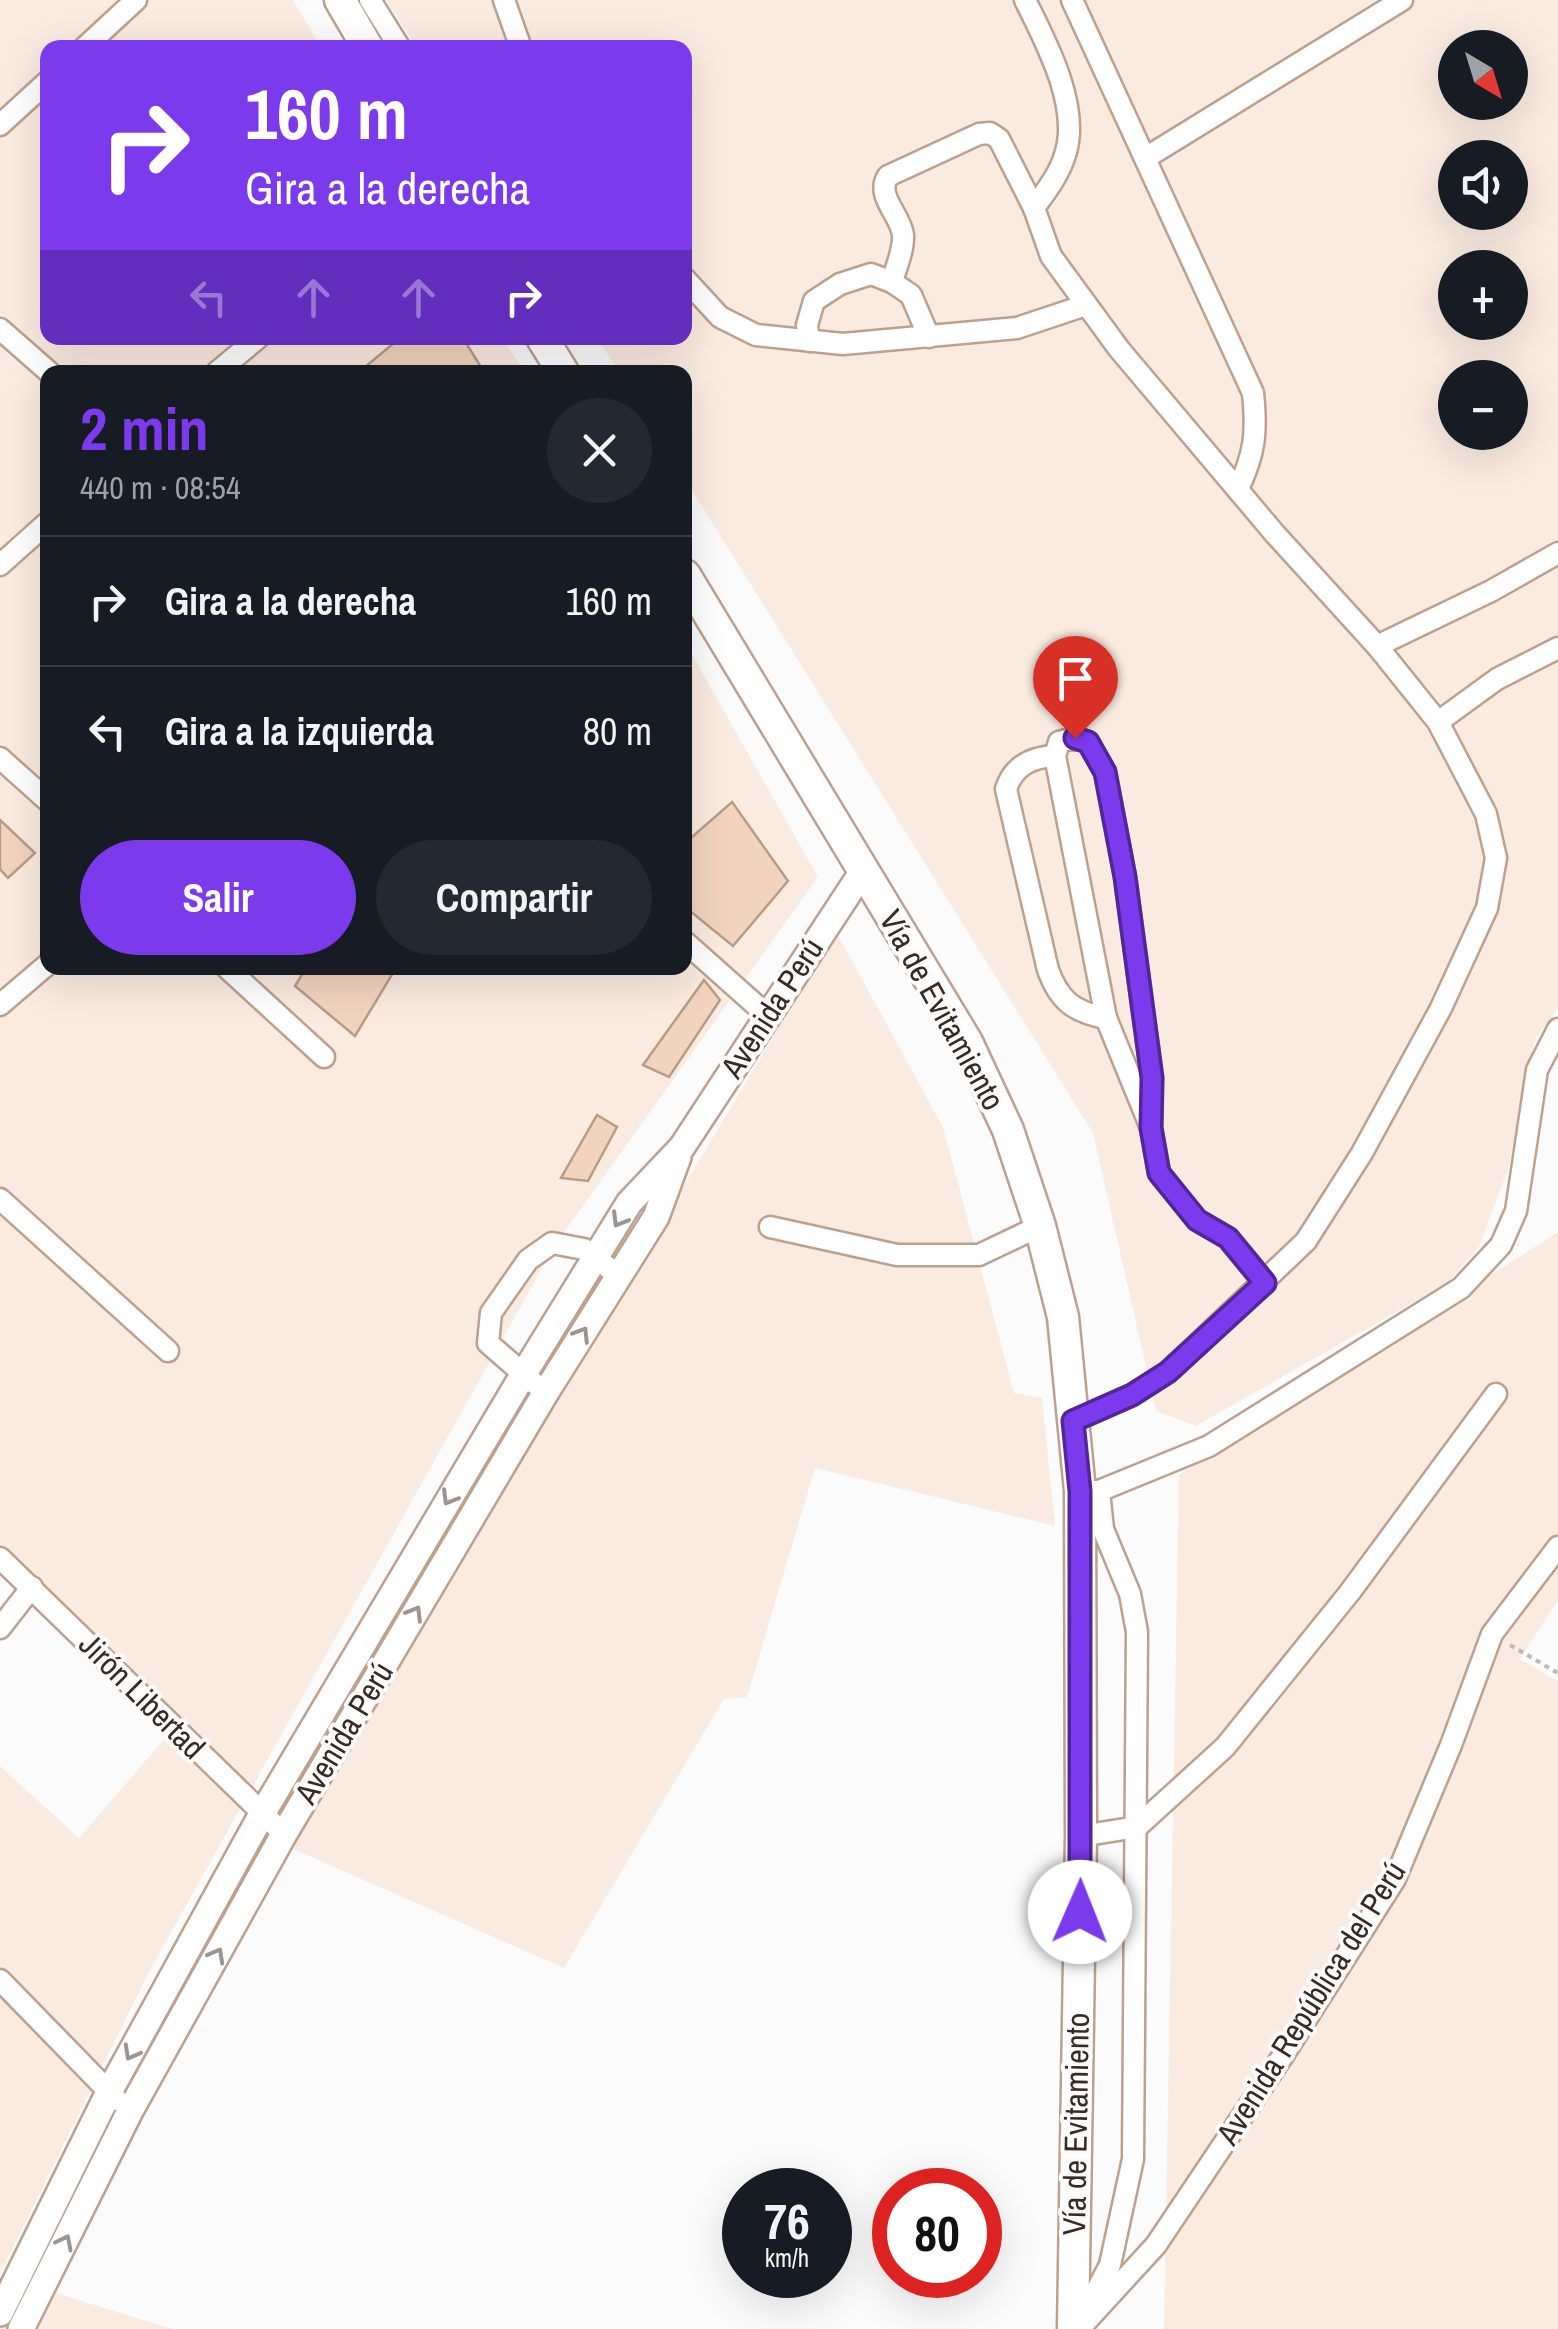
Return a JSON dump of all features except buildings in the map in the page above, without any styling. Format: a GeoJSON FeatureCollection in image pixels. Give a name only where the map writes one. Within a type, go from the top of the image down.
{"type":"FeatureCollection","features":[{"type":"Feature","properties":{"kind":"highway"},"geometry":{"type":"LineString","coordinates":[[340,0],[360,40]]}},
{"type":"Feature","properties":{"kind":"highway","name":"Vía de Evitamiento"},"geometry":{"type":"LineString","coordinates":[[692,587],[967,1042],[1008,1130],[1040,1226],[1062,1318],[1073,1421],[1089,1491],[1076,2329]]}},
{"type":"Feature","properties":{"kind":"main road","name":"Avenida Perú"},"geometry":{"type":"LineString","coordinates":[[0,2312],[108,2092],[262,1814],[522,1374],[629,1203],[682,1147],[863,870]]}},
{"type":"Feature","properties":{"kind":"main road","name":"Avenida Perú"},"geometry":{"type":"LineString","coordinates":[[18,2329],[130,2111],[284,1834],[546,1392],[656,1216],[682,1147]]}},
{"type":"Feature","properties":{"kind":"street"},"geometry":{"type":"LineString","coordinates":[[93,40],[136,0]]}},
{"type":"Feature","properties":{"kind":"street"},"geometry":{"type":"LineString","coordinates":[[370,0],[395,40]]}},
{"type":"Feature","properties":{"kind":"street"},"geometry":{"type":"LineString","coordinates":[[504,0],[518,40]]}},
{"type":"Feature","properties":{"kind":"street"},"geometry":{"type":"LineString","coordinates":[[1025,0],[1051,52],[1068,114],[1067,150],[1057,176],[1034,208]]}},
{"type":"Feature","properties":{"kind":"street"},"geometry":{"type":"LineString","coordinates":[[1072,0],[1253,393],[1257,428],[1252,458],[1238,488]]}},
{"type":"Feature","properties":{"kind":"street"},"geometry":{"type":"LineString","coordinates":[[1147,157],[1402,0]]}},
{"type":"Feature","properties":{"kind":"street"},"geometry":{"type":"LineString","coordinates":[[0,125],[40,88]]}},
{"type":"Feature","properties":{"kind":"street"},"geometry":{"type":"LineString","coordinates":[[892,282],[903,230],[885,194],[888,176],[978,134],[990,133],[1000,139],[1034,208],[1051,256],[1119,349],[1378,646],[1438,722],[1486,814],[1496,858],[1487,908],[1441,1008],[1362,1153],[1306,1241],[1168,1372],[1132,1395],[1073,1421]]}},
{"type":"Feature","properties":{"kind":"street"},"geometry":{"type":"LineString","coordinates":[[809,341],[807,325],[814,301],[840,284],[870,274],[911,294],[929,338]]}},
{"type":"Feature","properties":{"kind":"street"},"geometry":{"type":"LineString","coordinates":[[692,287],[720,317],[756,335],[843,344],[1017,328],[1086,305]]}},
{"type":"Feature","properties":{"kind":"street"},"geometry":{"type":"LineString","coordinates":[[0,329],[41,365]]}},
{"type":"Feature","properties":{"kind":"street"},"geometry":{"type":"LineString","coordinates":[[225,365],[250,345]]}},
{"type":"Feature","properties":{"kind":"street"},"geometry":{"type":"LineString","coordinates":[[0,566],[40,529]]}},
{"type":"Feature","properties":{"kind":"street"},"geometry":{"type":"LineString","coordinates":[[1378,646],[1558,553]]}},
{"type":"Feature","properties":{"kind":"street"},"geometry":{"type":"LineString","coordinates":[[1438,722],[1497,679],[1558,648]]}},
{"type":"Feature","properties":{"kind":"street"},"geometry":{"type":"LineString","coordinates":[[1151,1128],[1106,1018],[1056,756],[1059,742],[1075,738],[1088,742],[1105,772],[1125,877],[1152,1078],[1151,1128],[1159,1173],[1197,1220],[1228,1238],[1265,1283]]}},
{"type":"Feature","properties":{"kind":"street"},"geometry":{"type":"LineString","coordinates":[[1056,756],[1032,758],[1010,776],[1006,789],[1056,993],[1069,1007],[1106,1018]]}},
{"type":"Feature","properties":{"kind":"street"},"geometry":{"type":"LineString","coordinates":[[0,758],[40,795]]}},
{"type":"Feature","properties":{"kind":"street"},"geometry":{"type":"LineString","coordinates":[[692,948],[767,1015]]}},
{"type":"Feature","properties":{"kind":"street"},"geometry":{"type":"LineString","coordinates":[[0,1005],[40,971]]}},
{"type":"Feature","properties":{"kind":"street"},"geometry":{"type":"LineString","coordinates":[[235,975],[324,1057]]}},
{"type":"Feature","properties":{"kind":"street"},"geometry":{"type":"LineString","coordinates":[[1076,2329],[1110,2265],[1133,2159],[1138,1632],[1130,1594],[1089,1491],[1209,1446],[1461,1288],[1500,1246],[1516,1211],[1537,1070],[1558,1029]]}},
{"type":"Feature","properties":{"kind":"street"},"geometry":{"type":"LineString","coordinates":[[0,1199],[168,1351]]}},
{"type":"Feature","properties":{"kind":"street"},"geometry":{"type":"LineString","coordinates":[[770,1226],[897,1255],[980,1255],[1040,1226]]}},
{"type":"Feature","properties":{"kind":"street"},"geometry":{"type":"LineString","coordinates":[[546,1392],[488,1343],[491,1314],[528,1260],[552,1243],[584,1249],[619,1276]]}},
{"type":"Feature","properties":{"kind":"street"},"geometry":{"type":"LineString","coordinates":[[1081,1836],[1136,1827],[1226,1747],[1350,1592],[1496,1394]]}},
{"type":"Feature","properties":{"kind":"street","name":"Avenida República del Perú"},"geometry":{"type":"LineString","coordinates":[[1076,2329],[1156,2245],[1395,1878],[1492,1634],[1558,1548]]}},
{"type":"Feature","properties":{"kind":"street","name":"Jirón Libertad"},"geometry":{"type":"LineString","coordinates":[[0,1558],[284,1834]]}},
{"type":"Feature","properties":{"kind":"street"},"geometry":{"type":"LineString","coordinates":[[0,1628],[32,1588]]}},
{"type":"Feature","properties":{"kind":"street"},"geometry":{"type":"LineString","coordinates":[[0,1980],[130,2111]]}},
{"type":"Feature","properties":{"kind":"street"},"geometry":{"type":"LineString","coordinates":[[0,2312],[18,2329]]}},
{"type":"Feature","properties":{"kind":"path"},"geometry":{"type":"LineString","coordinates":[[1492,1634],[1558,1673]]}},
{"type":"Feature","properties":{"kind":"shaded area"},"geometry":{"type":"Polygon","coordinates":[[[0,0],[293,0],[317,40],[40,40],[40,345],[507,345],[520,365],[40,365],[40,975],[692,975],[692,654],[818,877],[555,1245],[150,1970],[0,2273],[0,1766],[79,1838],[181,1720],[0,1548],[0,0]]]}},
{"type":"Feature","properties":{"kind":"shaded area"},"geometry":{"type":"Polygon","coordinates":[[[386,0],[1558,0],[1558,1008],[1535,1039],[1508,1169],[1479,1247],[1447,1283],[1196,1426],[1156,1411],[1093,1133],[692,490],[692,365],[614,365],[602,345],[692,345],[692,40],[412,40],[386,0]]]}},
{"type":"Feature","properties":{"kind":"shaded area"},"geometry":{"type":"Polygon","coordinates":[[[836,932],[943,1127],[1014,1393],[1042,1398],[1055,1526],[815,1468],[747,1697],[724,1699],[564,1968],[284,1845],[428,1613],[836,932]]]}},
{"type":"Feature","properties":{"kind":"shaded area"},"geometry":{"type":"Polygon","coordinates":[[[1558,1232],[1558,1600],[1520,1659],[1558,1681],[1558,2329],[1164,2329],[1179,1475],[1558,1232]]]}},
{"type":"Feature","properties":{"kind":"shaded area"},"geometry":{"type":"Polygon","coordinates":[[[0,2286],[56,2293],[172,2329],[0,2329],[0,2286]]]}},
{"type":"Feature","properties":{"kind":"route"},"geometry":{"type":"LineString","coordinates":[[1075,738],[1088,742],[1097,756],[1105,772],[1115,816],[1152,1078],[1151,1128],[1159,1173],[1197,1220],[1228,1238],[1265,1283],[1168,1372],[1132,1395],[1073,1421],[1080,1491],[1080,1912]]}}]}
